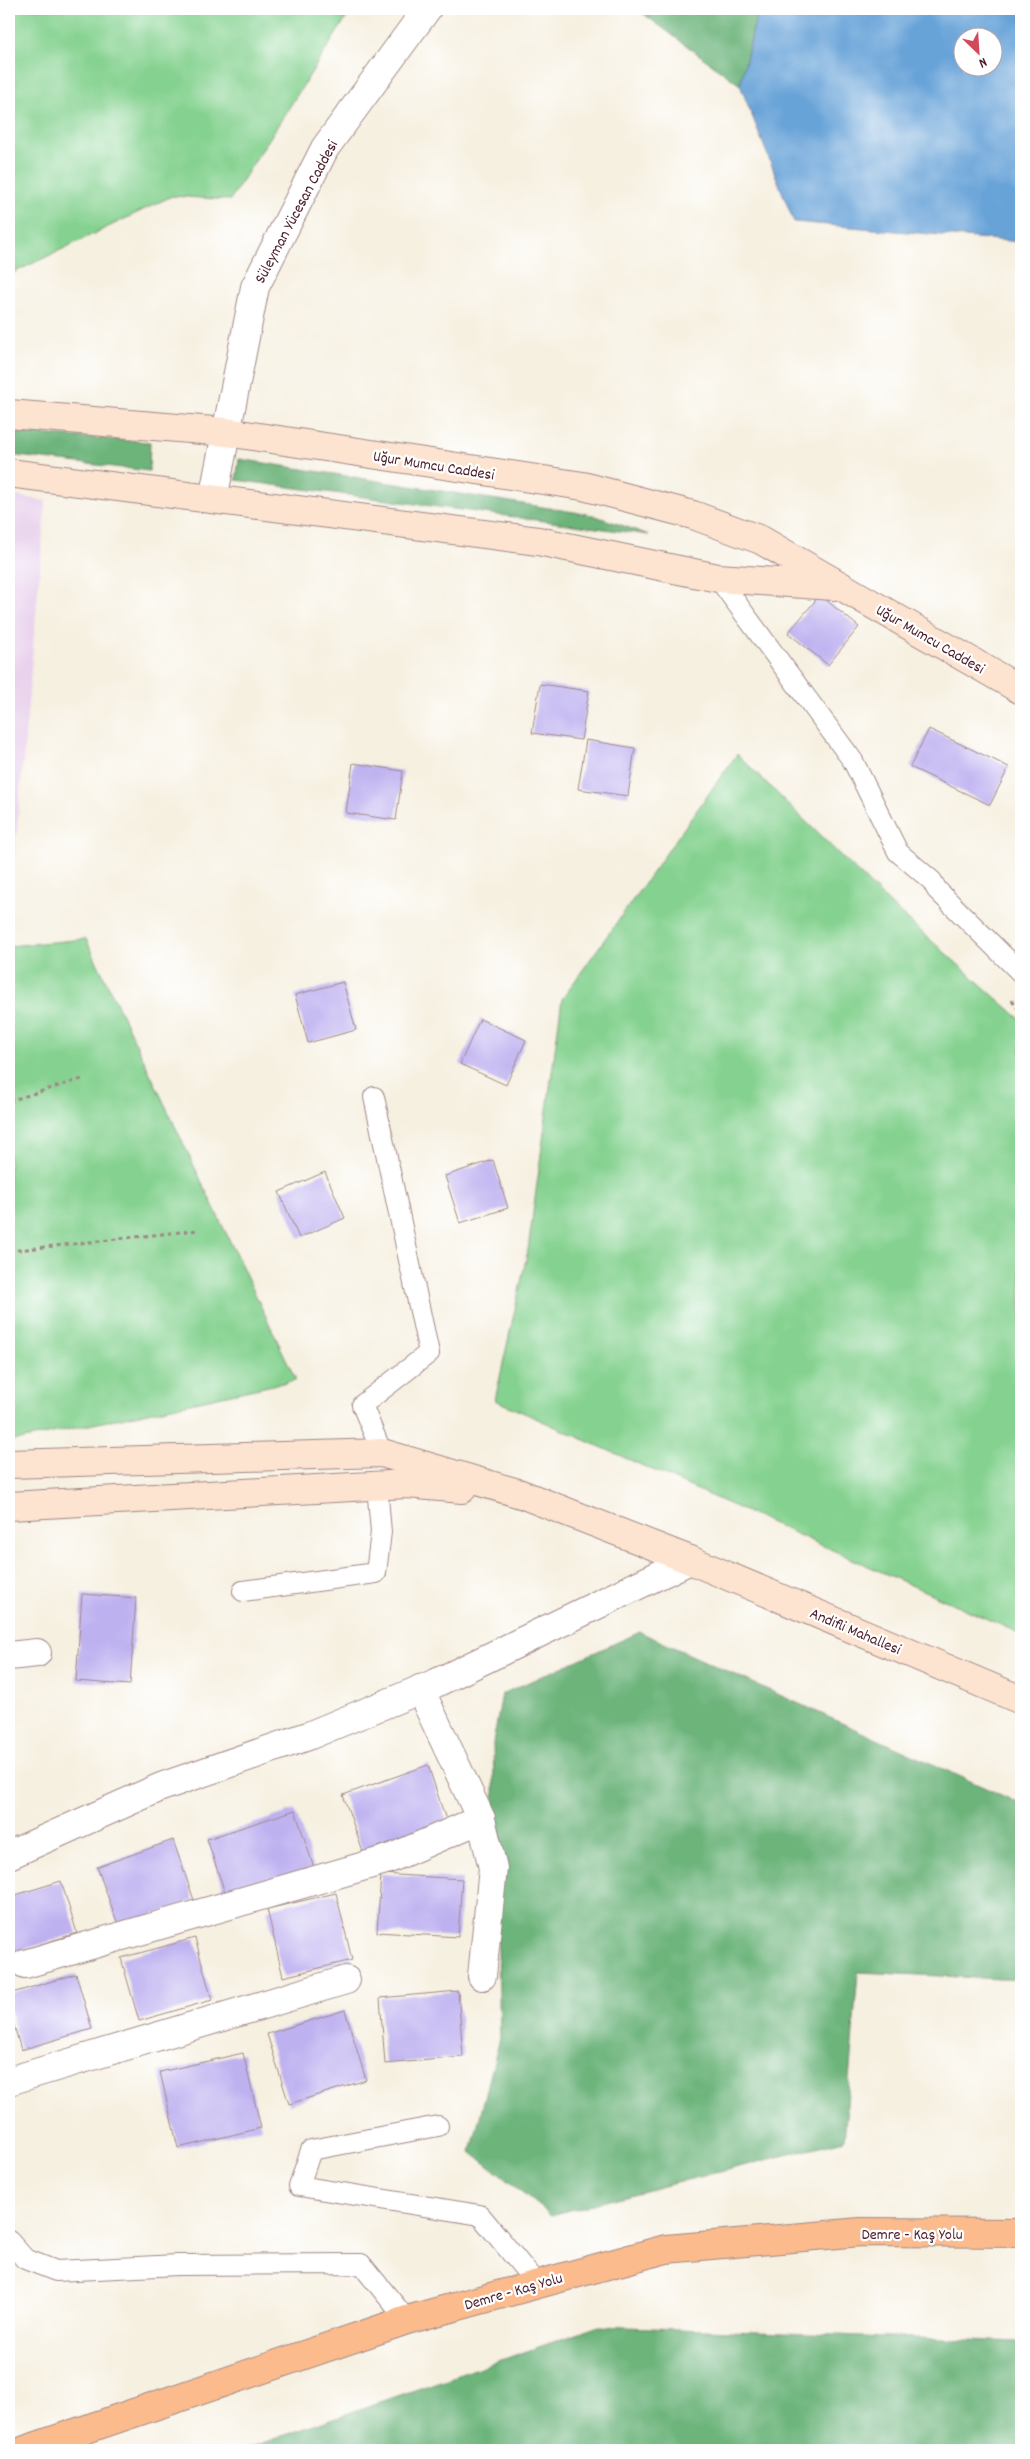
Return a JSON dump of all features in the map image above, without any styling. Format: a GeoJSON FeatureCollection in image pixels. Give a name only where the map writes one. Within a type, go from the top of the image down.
{"type":"FeatureCollection","features":[{"type":"Feature","properties":{"kind":"highway","name":"Demre - Kaş Yolu"},"geometry":{"type":"LineString","coordinates":[[25,2450],[407,2320],[536,2283],[666,2249],[861,2232],[1021,2233]]}},
{"type":"Feature","properties":{"kind":"main road","name":"Uğur Mumcu Caddesi"},"geometry":{"type":"LineString","coordinates":[[9,414],[226,432],[583,486],[692,515],[761,540],[1021,690]]}},
{"type":"Feature","properties":{"kind":"main road","name":"Uğur Mumcu Caddesi"},"geometry":{"type":"LineString","coordinates":[[9,473],[538,541],[718,578],[840,587]]}},
{"type":"Feature","properties":{"kind":"main road"},"geometry":{"type":"LineString","coordinates":[[9,1464],[382,1453],[521,1494]]}},
{"type":"Feature","properties":{"kind":"main road"},"geometry":{"type":"LineString","coordinates":[[9,1506],[407,1484],[521,1494]]}},
{"type":"Feature","properties":{"kind":"main road","name":"Andifli Mahallesi"},"geometry":{"type":"LineString","coordinates":[[521,1494],[690,1560],[1021,1700]]}},
{"type":"Feature","properties":{"kind":"street","name":"Süleyman Yücesan Caddesi"},"geometry":{"type":"LineString","coordinates":[[213,499],[255,287],[325,148],[427,9]]}},
{"type":"Feature","properties":{"kind":"street"},"geometry":{"type":"LineString","coordinates":[[9,1855],[161,1787],[308,1736],[420,1689],[690,1560]]}},
{"type":"Feature","properties":{"kind":"street"},"geometry":{"type":"LineString","coordinates":[[9,1656],[36,1653]]}},
{"type":"Feature","properties":{"kind":"street"},"geometry":{"type":"LineString","coordinates":[[420,1689],[481,1819],[493,1868],[482,1976]]}},
{"type":"Feature","properties":{"kind":"street"},"geometry":{"type":"LineString","coordinates":[[25,1964],[389,1859],[481,1819]]}},
{"type":"Feature","properties":{"kind":"street"},"geometry":{"type":"LineString","coordinates":[[9,2081],[346,1980]]}},
{"type":"Feature","properties":{"kind":"lane"},"geometry":{"type":"LineString","coordinates":[[718,578],[852,761],[898,852],[932,881],[938,890],[1021,973]]}},
{"type":"Feature","properties":{"kind":"lane"},"geometry":{"type":"LineString","coordinates":[[374,1097],[429,1353],[362,1404],[382,1453]]}},
{"type":"Feature","properties":{"kind":"lane"},"geometry":{"type":"LineString","coordinates":[[243,1591],[376,1574],[381,1532],[377,1486]]}},
{"type":"Feature","properties":{"kind":"lane"},"geometry":{"type":"LineString","coordinates":[[438,2126],[311,2150],[299,2186],[480,2215],[536,2283]]}},
{"type":"Feature","properties":{"kind":"lane"},"geometry":{"type":"LineString","coordinates":[[9,2240],[25,2259],[56,2272],[178,2265],[361,2264],[407,2320]]}},
{"type":"Feature","properties":{"kind":"path"},"geometry":{"type":"LineString","coordinates":[[9,1101],[82,1079]]}},
{"type":"Feature","properties":{"kind":"path"},"geometry":{"type":"LineString","coordinates":[[9,1251],[198,1230]]}},
{"type":"Feature","properties":{"kind":"shaded area"},"geometry":{"type":"Polygon","coordinates":[[[9,495],[46,501],[9,918],[9,495]]]}},
{"type":"Feature","properties":{"kind":"green space"},"geometry":{"type":"Polygon","coordinates":[[[9,9],[352,9],[230,200],[172,196],[9,275],[9,9]]]}},
{"type":"Feature","properties":{"kind":"green space"},"geometry":{"type":"Polygon","coordinates":[[[637,9],[758,9],[740,85],[637,9]]]}},
{"type":"Feature","properties":{"kind":"green space"},"geometry":{"type":"Polygon","coordinates":[[[9,432],[150,442],[149,471],[9,455],[9,432]]]}},
{"type":"Feature","properties":{"kind":"green space"},"geometry":{"type":"Polygon","coordinates":[[[239,459],[593,515],[649,535],[236,480],[239,459]]]}},
{"type":"Feature","properties":{"kind":"green space"},"geometry":{"type":"Polygon","coordinates":[[[737,754],[891,905],[1021,1020],[1021,1634],[495,1400],[528,1250],[562,999],[737,754]]]}},
{"type":"Feature","properties":{"kind":"green space"},"geometry":{"type":"Polygon","coordinates":[[[86,939],[296,1380],[20,1440],[9,1440],[9,946],[86,939]]]}},
{"type":"Feature","properties":{"kind":"green space"},"geometry":{"type":"Polygon","coordinates":[[[640,1632],[1021,1804],[1021,1980],[858,1972],[844,2140],[551,2215],[471,2152],[500,2038],[493,1743],[502,1694],[640,1632]]]}},
{"type":"Feature","properties":{"kind":"green space"},"geometry":{"type":"Polygon","coordinates":[[[599,2326],[1021,2342],[1021,2450],[242,2450],[599,2326]]]}},
{"type":"Feature","properties":{"kind":"water"},"geometry":{"type":"Polygon","coordinates":[[[758,9],[1021,9],[1021,242],[794,222],[740,85],[758,9]]]}},
{"type":"Feature","properties":{"kind":"building"},"geometry":{"type":"Polygon","coordinates":[[[820,595],[859,627],[828,665],[788,633],[820,595]]]}},
{"type":"Feature","properties":{"kind":"building"},"geometry":{"type":"Polygon","coordinates":[[[540,684],[589,691],[581,740],[532,733],[540,684]]]}},
{"type":"Feature","properties":{"kind":"building"},"geometry":{"type":"Polygon","coordinates":[[[929,729],[1009,767],[990,805],[910,767],[929,729]]]}},
{"type":"Feature","properties":{"kind":"building"},"geometry":{"type":"Polygon","coordinates":[[[586,740],[635,748],[628,796],[578,789],[586,740]]]}},
{"type":"Feature","properties":{"kind":"building"},"geometry":{"type":"Polygon","coordinates":[[[353,763],[403,771],[396,820],[346,813],[353,763]]]}},
{"type":"Feature","properties":{"kind":"building"},"geometry":{"type":"Polygon","coordinates":[[[343,982],[356,1030],[308,1043],[295,995],[343,982]]]}},
{"type":"Feature","properties":{"kind":"building"},"geometry":{"type":"Polygon","coordinates":[[[480,1019],[526,1040],[506,1085],[460,1064],[480,1019]]]}},
{"type":"Feature","properties":{"kind":"building"},"geometry":{"type":"Polygon","coordinates":[[[493,1160],[508,1208],[460,1223],[445,1176],[493,1160]]]}},
{"type":"Feature","properties":{"kind":"building"},"geometry":{"type":"Polygon","coordinates":[[[325,1172],[345,1218],[299,1238],[279,1192],[325,1172]]]}},
{"type":"Feature","properties":{"kind":"building"},"geometry":{"type":"Polygon","coordinates":[[[82,1594],[136,1598],[130,1685],[76,1681],[82,1594]]]}},
{"type":"Feature","properties":{"kind":"building"},"geometry":{"type":"Polygon","coordinates":[[[428,1765],[447,1823],[363,1852],[343,1795],[428,1765]]]}},
{"type":"Feature","properties":{"kind":"building"},"geometry":{"type":"Polygon","coordinates":[[[295,1810],[314,1868],[226,1896],[207,1839],[295,1810]]]}},
{"type":"Feature","properties":{"kind":"building"},"geometry":{"type":"Polygon","coordinates":[[[173,1840],[194,1900],[119,1927],[97,1867],[173,1840]]]}},
{"type":"Feature","properties":{"kind":"building"},"geometry":{"type":"Polygon","coordinates":[[[381,1874],[462,1879],[458,1937],[377,1932],[381,1874]]]}},
{"type":"Feature","properties":{"kind":"building"},"geometry":{"type":"Polygon","coordinates":[[[61,1881],[77,1933],[12,1953],[9,1941],[9,1897],[61,1881]]]}},
{"type":"Feature","properties":{"kind":"building"},"geometry":{"type":"Polygon","coordinates":[[[336,1893],[352,1960],[283,1977],[267,1909],[336,1893]]]}},
{"type":"Feature","properties":{"kind":"building"},"geometry":{"type":"Polygon","coordinates":[[[195,1938],[212,2000],[139,2021],[121,1958],[195,1938]]]}},
{"type":"Feature","properties":{"kind":"building"},"geometry":{"type":"Polygon","coordinates":[[[76,1974],[92,2029],[21,2050],[9,2008],[9,1994],[76,1974]]]}},
{"type":"Feature","properties":{"kind":"building"},"geometry":{"type":"Polygon","coordinates":[[[458,1991],[463,2057],[385,2064],[380,1998],[458,1991]]]}},
{"type":"Feature","properties":{"kind":"building"},"geometry":{"type":"Polygon","coordinates":[[[345,2010],[366,2080],[289,2104],[267,2034],[345,2010]]]}},
{"type":"Feature","properties":{"kind":"building"},"geometry":{"type":"Polygon","coordinates":[[[243,2053],[261,2128],[178,2148],[160,2072],[243,2053]]]}}]}
